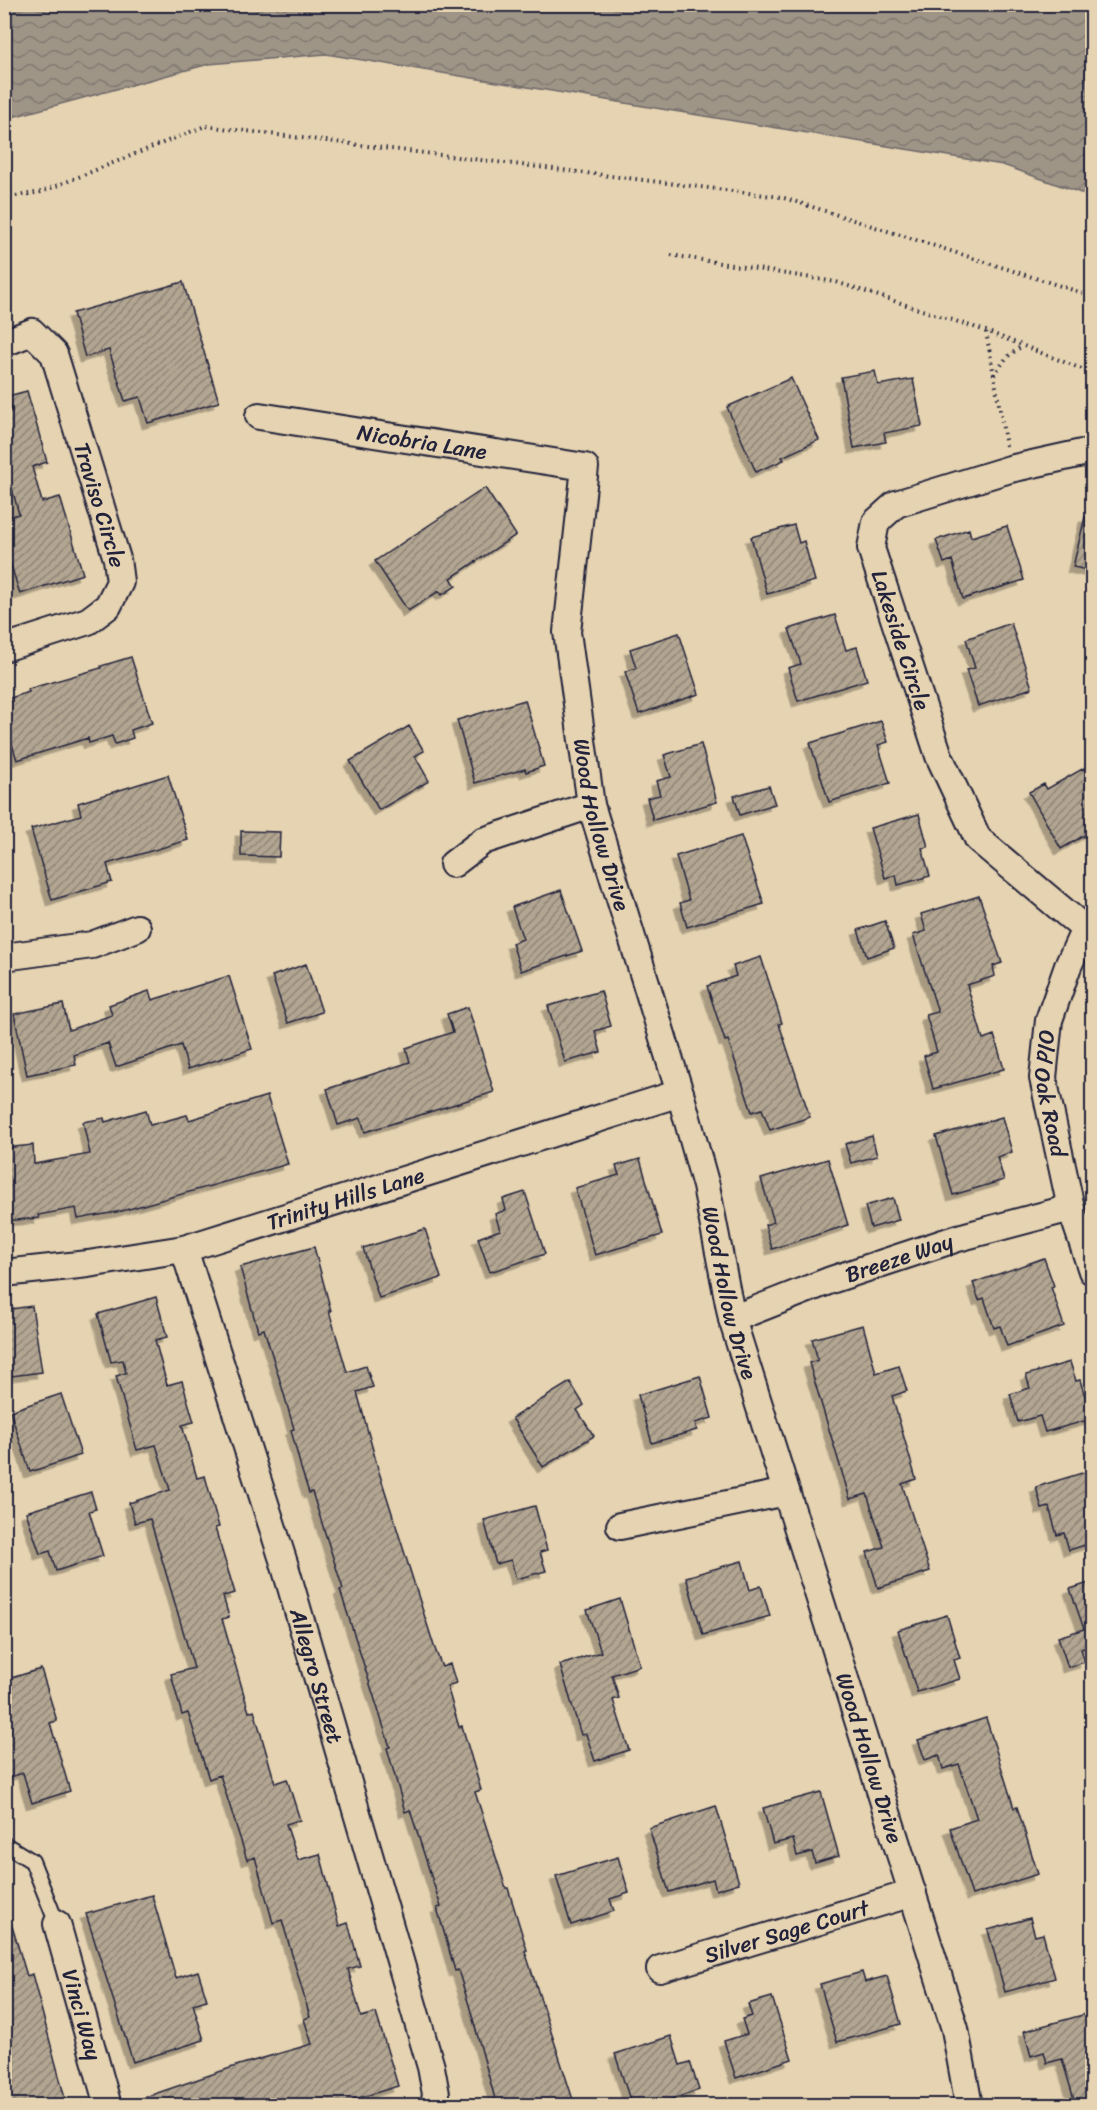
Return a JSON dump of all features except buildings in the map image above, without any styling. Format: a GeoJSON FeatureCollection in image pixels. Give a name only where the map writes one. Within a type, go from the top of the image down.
{"type":"FeatureCollection","features":[{"type":"Feature","properties":{"kind":"street","name":"Traviso Circle"},"geometry":{"type":"LineString","coordinates":[[4,343],[32,332],[54,354],[117,559],[120,582],[108,606],[88,621],[4,648]]}},
{"type":"Feature","properties":{"kind":"street","name":"Nicobria Lane"},"geometry":{"type":"LineString","coordinates":[[259,416],[585,467]]}},
{"type":"Feature","properties":{"kind":"street","name":"Lakeside Circle"},"geometry":{"type":"LineString","coordinates":[[1089,925],[978,839],[939,756],[871,548],[876,522],[896,504],[1010,469],[1082,453],[1092,454]]}},
{"type":"Feature","properties":{"kind":"street","name":"Wood Hollow Drive"},"geometry":{"type":"LineString","coordinates":[[585,467],[567,632],[591,805],[680,1093],[706,1186],[732,1319],[954,2029],[969,2106]]}},
{"type":"Feature","properties":{"kind":"street"},"geometry":{"type":"LineString","coordinates":[[453,864],[483,841],[591,805]]}},
{"type":"Feature","properties":{"kind":"street","name":"Old Oak Road"},"geometry":{"type":"LineString","coordinates":[[1089,925],[1068,966],[1049,1020],[1043,1078],[1071,1208],[1092,1271]]}},
{"type":"Feature","properties":{"kind":"street"},"geometry":{"type":"LineString","coordinates":[[4,957],[92,945],[137,928]]}},
{"type":"Feature","properties":{"kind":"street","name":"Trinity Hills Lane"},"geometry":{"type":"LineString","coordinates":[[4,1273],[88,1264],[184,1249],[680,1093]]}},
{"type":"Feature","properties":{"kind":"street","name":"Breeze Way"},"geometry":{"type":"LineString","coordinates":[[732,1319],[831,1280],[958,1238],[1071,1208]]}},
{"type":"Feature","properties":{"kind":"street","name":"Allegro Street"},"geometry":{"type":"LineString","coordinates":[[184,1249],[284,1563],[431,2067],[436,2094],[434,2106]]}},
{"type":"Feature","properties":{"kind":"street"},"geometry":{"type":"LineString","coordinates":[[620,1526],[786,1492]]}},
{"type":"Feature","properties":{"kind":"street","name":"Silver Sage Court"},"geometry":{"type":"LineString","coordinates":[[660,1968],[913,1893]]}},
{"type":"Feature","properties":{"kind":"street","name":"Vinci Way"},"geometry":{"type":"LineString","coordinates":[[57,1924],[108,2106]]}},
{"type":"Feature","properties":{"kind":"lane"},"geometry":{"type":"LineString","coordinates":[[4,1844],[32,1861],[57,1924]]}},
{"type":"Feature","properties":{"kind":"path"},"geometry":{"type":"LineString","coordinates":[[4,198],[41,192],[205,126],[781,197],[1092,296]]}},
{"type":"Feature","properties":{"kind":"path"},"geometry":{"type":"LineString","coordinates":[[671,255],[836,282],[986,331],[1092,373]]}},
{"type":"Feature","properties":{"kind":"path"},"geometry":{"type":"LineString","coordinates":[[986,331],[1010,469]]}},
{"type":"Feature","properties":{"kind":"path"},"geometry":{"type":"LineString","coordinates":[[994,375],[1007,357],[1023,346]]}},
{"type":"Feature","properties":{"kind":"water"},"geometry":{"type":"Polygon","coordinates":[[[5,4],[1092,5],[1092,197],[1003,165],[326,54],[209,64],[5,119],[5,4]]]}}]}
